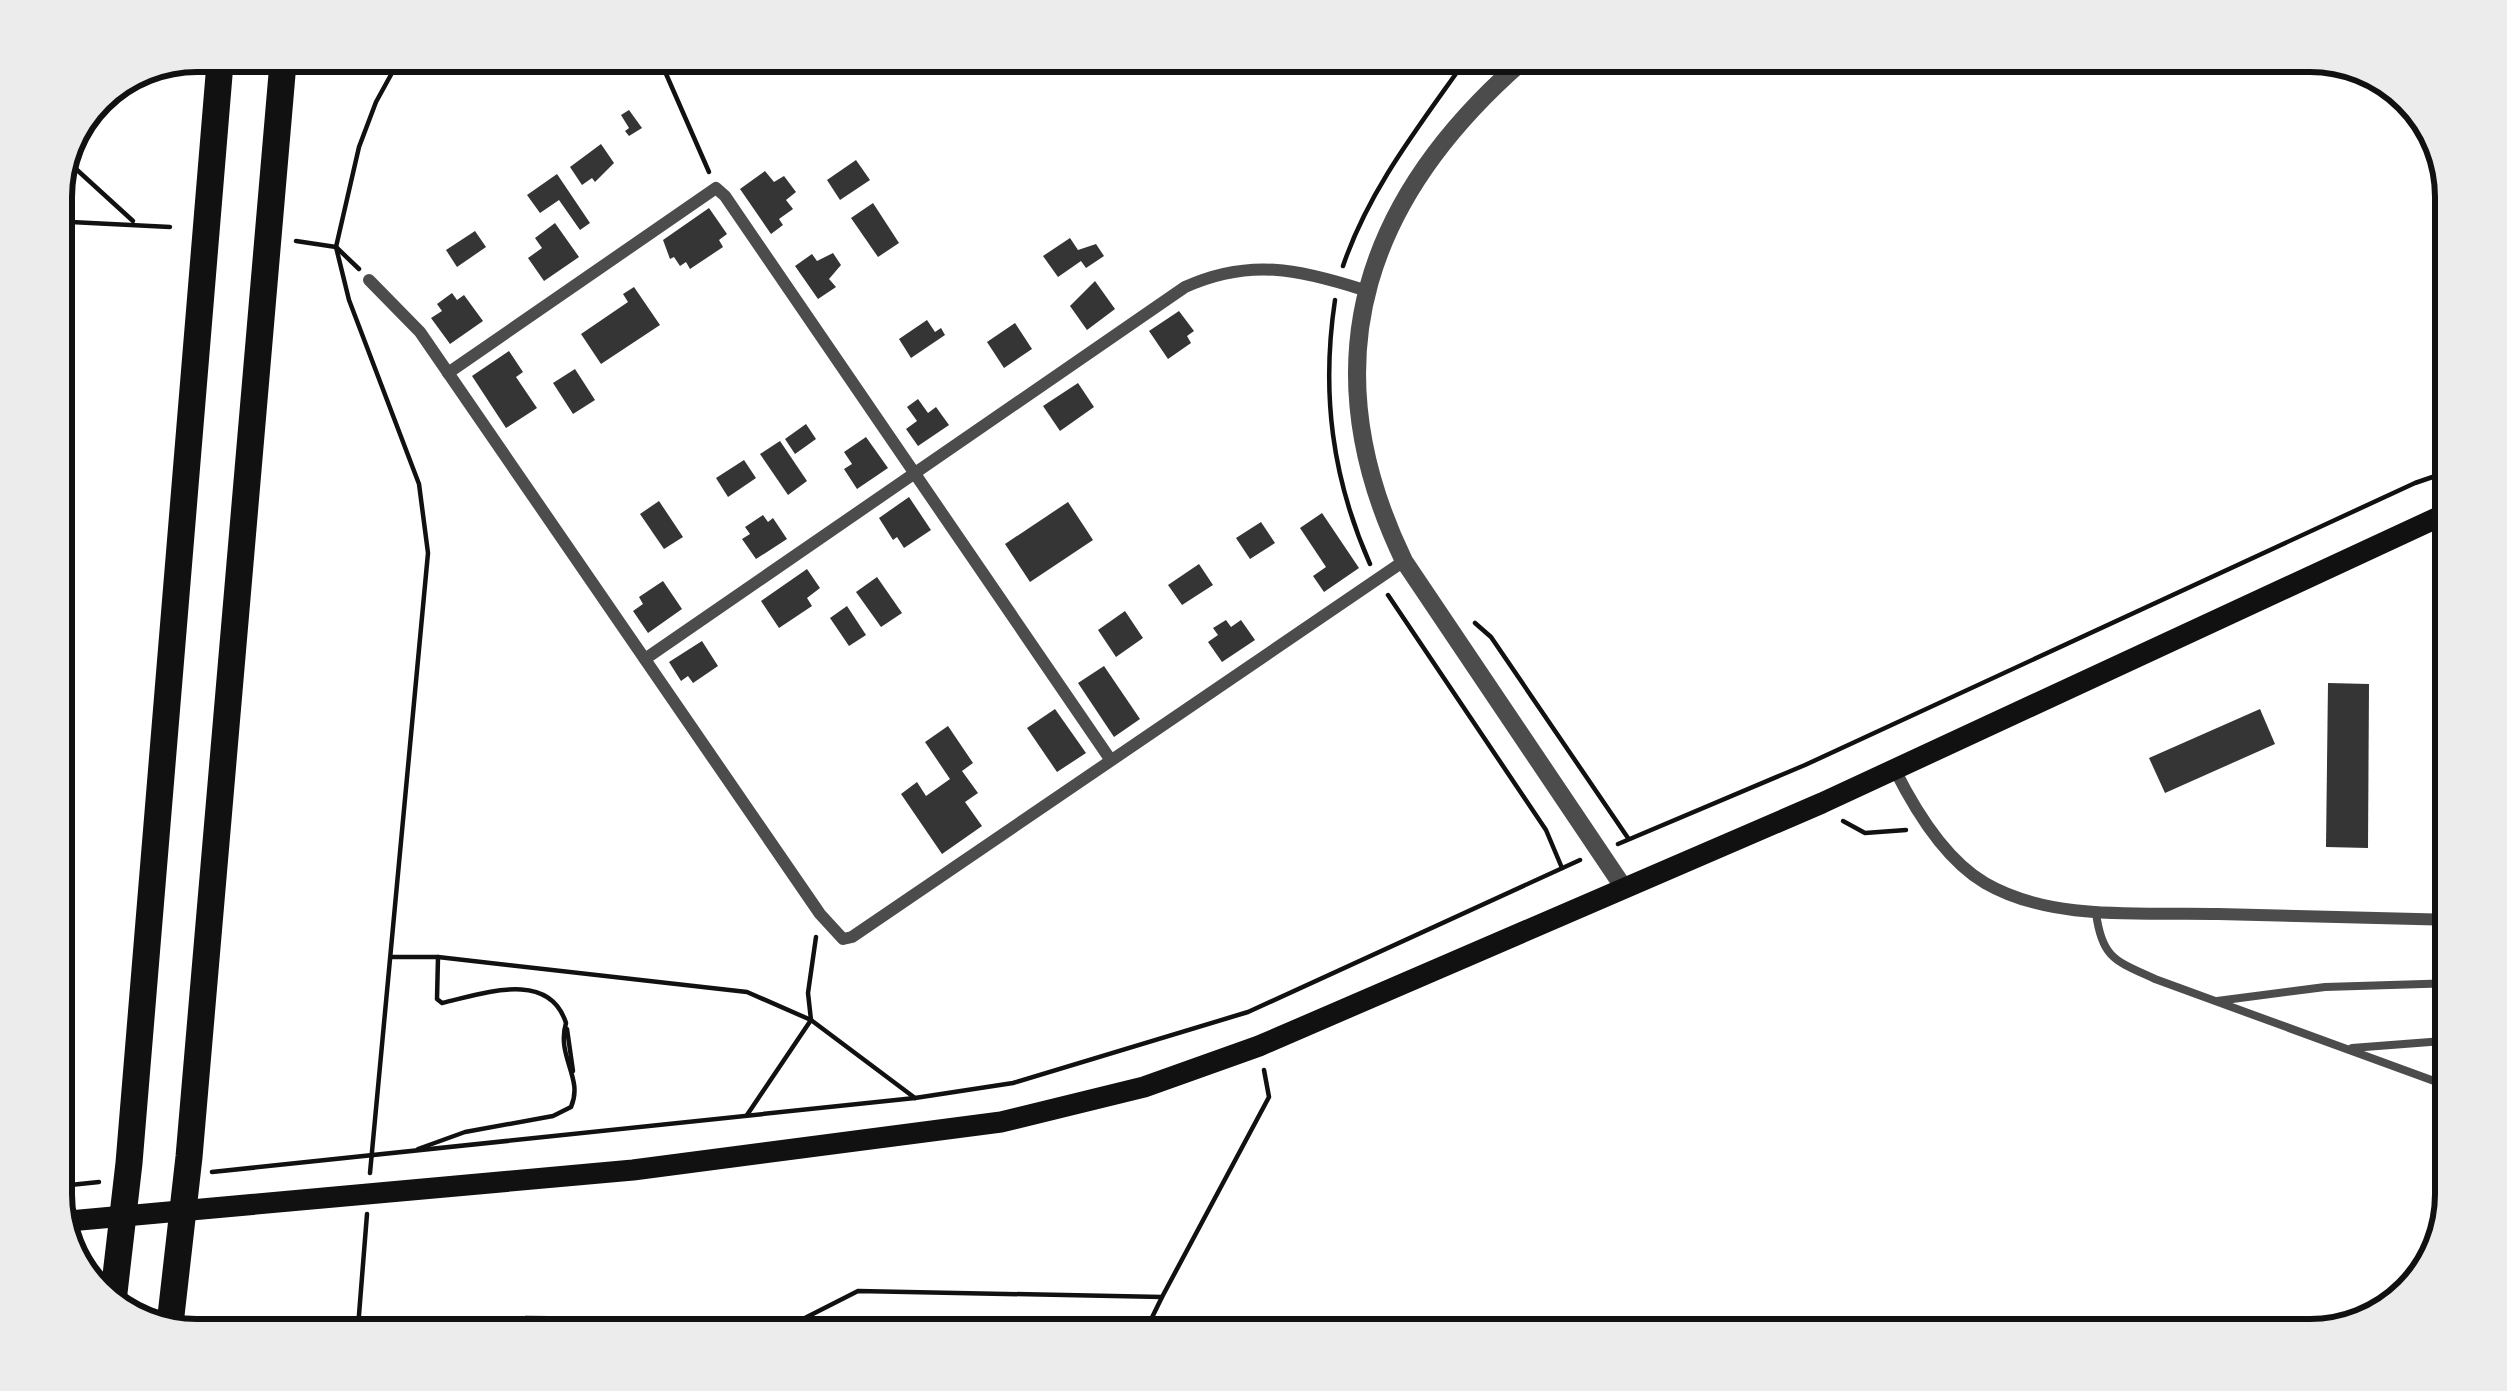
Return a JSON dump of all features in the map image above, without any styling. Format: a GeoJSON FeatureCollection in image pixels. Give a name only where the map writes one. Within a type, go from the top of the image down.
{"type":"FeatureCollection","features":[{"type":"Feature","properties":{"kind":"highway"},"geometry":{"type":"LineString","coordinates":[[115,1289],[219,72]]}},
{"type":"Feature","properties":{"kind":"highway"},"geometry":{"type":"LineString","coordinates":[[171,1317],[282,72]]}},
{"type":"Feature","properties":{"kind":"main road"},"geometry":{"type":"LineString","coordinates":[[75,1221],[633,1170],[1000,1122],[1144,1087],[1259,1046],[1894,770],[2435,518]]}},
{"type":"Feature","properties":{"kind":"street"},"geometry":{"type":"LineString","coordinates":[[1512,72],[1454,128],[1391,224],[1364,290],[1358,402],[1367,464],[1404,561],[1624,888]]}},
{"type":"Feature","properties":{"kind":"street"},"geometry":{"type":"LineString","coordinates":[[448,373],[716,188],[1110,759]]}},
{"type":"Feature","properties":{"kind":"street"},"geometry":{"type":"LineString","coordinates":[[645,659],[1185,287],[1218,272],[1298,271],[1364,290]]}},
{"type":"Feature","properties":{"kind":"street"},"geometry":{"type":"LineString","coordinates":[[369,280],[419,332],[820,914],[843,939],[1404,561]]}},
{"type":"Feature","properties":{"kind":"street"},"geometry":{"type":"LineString","coordinates":[[1894,770],[1955,858],[1982,882],[2026,903],[2096,911],[2435,919]]}},
{"type":"Feature","properties":{"kind":"lane"},"geometry":{"type":"LineString","coordinates":[[2096,911],[2103,946],[2112,959],[2435,1081]]}},
{"type":"Feature","properties":{"kind":"lane"},"geometry":{"type":"LineString","coordinates":[[2216,1001],[2325,987],[2435,984]]}},
{"type":"Feature","properties":{"kind":"lane"},"geometry":{"type":"LineString","coordinates":[[2344,1048],[2435,1042]]}},
{"type":"Feature","properties":{"kind":"path"},"geometry":{"type":"LineString","coordinates":[[378,1075],[428,553],[419,484],[349,300],[336,247],[359,147],[392,72]]}},
{"type":"Feature","properties":{"kind":"path"},"geometry":{"type":"LineString","coordinates":[[665,72],[716,188]]}},
{"type":"Feature","properties":{"kind":"path"},"geometry":{"type":"LineString","coordinates":[[1457,72],[1390,167],[1354,232],[1338,282],[1327,400],[1356,532],[1378,580],[1546,830],[1562,868]]}},
{"type":"Feature","properties":{"kind":"path"},"geometry":{"type":"LineString","coordinates":[[75,168],[135,223]]}},
{"type":"Feature","properties":{"kind":"path"},"geometry":{"type":"LineString","coordinates":[[72,222],[170,227]]}},
{"type":"Feature","properties":{"kind":"path"},"geometry":{"type":"LineString","coordinates":[[296,241],[336,247],[369,280]]}},
{"type":"Feature","properties":{"kind":"path"},"geometry":{"type":"LineString","coordinates":[[256,1167],[915,1098],[1013,1083],[1248,1012],[1562,868],[1805,765],[2435,476]]}},
{"type":"Feature","properties":{"kind":"path"},"geometry":{"type":"LineString","coordinates":[[747,1114],[811,1020],[808,993],[820,914]]}},
{"type":"Feature","properties":{"kind":"path"},"geometry":{"type":"LineString","coordinates":[[391,957],[438,957],[747,992],[811,1020],[915,1098]]}},
{"type":"Feature","properties":{"kind":"path"},"geometry":{"type":"LineString","coordinates":[[407,1153],[466,1132],[553,1116],[571,1107],[576,1091],[564,1060],[566,1023],[555,1002],[541,992],[521,988],[442,1004],[437,999],[438,957]]}},
{"type":"Feature","properties":{"kind":"path"},"geometry":{"type":"LineString","coordinates":[[1152,1319],[1269,1097],[1259,1046]]}},
{"type":"Feature","properties":{"kind":"path"},"geometry":{"type":"LineString","coordinates":[[803,1319],[858,1291],[1162,1298]]}},
{"type":"Feature","properties":{"kind":"path"},"geometry":{"type":"LineString","coordinates":[[359,1319],[360,1294]]}},
{"type":"Feature","properties":{"kind":"path"},"geometry":{"type":"LineString","coordinates":[[522,1319],[617,1319]]}},
{"type":"Feature","properties":{"kind":"building"},"geometry":{"type":"Polygon","coordinates":[[[629,110],[642,128],[629,136],[621,115],[629,110]]]}},
{"type":"Feature","properties":{"kind":"building"},"geometry":{"type":"Polygon","coordinates":[[[601,144],[614,163],[595,182],[592,178],[582,185],[570,167],[601,144]]]}},
{"type":"Feature","properties":{"kind":"building"},"geometry":{"type":"Polygon","coordinates":[[[856,160],[870,180],[840,200],[827,180],[856,160]]]}},
{"type":"Feature","properties":{"kind":"building"},"geometry":{"type":"Polygon","coordinates":[[[765,171],[774,182],[784,176],[796,192],[786,200],[793,209],[779,219],[783,225],[771,234],[740,189],[765,171]]]}},
{"type":"Feature","properties":{"kind":"building"},"geometry":{"type":"Polygon","coordinates":[[[557,174],[590,223],[580,230],[559,200],[540,213],[527,195],[557,174]]]}},
{"type":"Feature","properties":{"kind":"building"},"geometry":{"type":"Polygon","coordinates":[[[873,203],[899,243],[878,257],[851,218],[873,203]]]}},
{"type":"Feature","properties":{"kind":"building"},"geometry":{"type":"Polygon","coordinates":[[[709,208],[727,234],[719,240],[723,247],[690,269],[686,262],[680,266],[674,257],[670,259],[663,240],[709,208]]]}},
{"type":"Feature","properties":{"kind":"building"},"geometry":{"type":"Polygon","coordinates":[[[555,223],[579,257],[544,281],[528,258],[542,248],[535,238],[555,223]]]}},
{"type":"Feature","properties":{"kind":"building"},"geometry":{"type":"Polygon","coordinates":[[[475,231],[486,247],[457,267],[446,250],[475,231]]]}},
{"type":"Feature","properties":{"kind":"building"},"geometry":{"type":"Polygon","coordinates":[[[1070,238],[1078,250],[1096,244],[1104,256],[1086,268],[1081,261],[1058,277],[1043,256],[1070,238]]]}},
{"type":"Feature","properties":{"kind":"building"},"geometry":{"type":"Polygon","coordinates":[[[833,253],[841,265],[829,279],[836,287],[818,299],[795,266],[812,254],[817,261],[833,253]]]}},
{"type":"Feature","properties":{"kind":"building"},"geometry":{"type":"Polygon","coordinates":[[[1095,281],[1115,309],[1087,330],[1070,306],[1095,281]]]}},
{"type":"Feature","properties":{"kind":"building"},"geometry":{"type":"Polygon","coordinates":[[[634,287],[660,325],[601,364],[581,334],[628,302],[623,294],[634,287]]]}},
{"type":"Feature","properties":{"kind":"building"},"geometry":{"type":"Polygon","coordinates":[[[452,293],[457,300],[464,295],[483,321],[450,344],[431,318],[442,311],[437,304],[452,293]]]}},
{"type":"Feature","properties":{"kind":"building"},"geometry":{"type":"Polygon","coordinates":[[[1179,311],[1194,331],[1187,336],[1191,343],[1168,359],[1149,331],[1179,311]]]}},
{"type":"Feature","properties":{"kind":"building"},"geometry":{"type":"Polygon","coordinates":[[[927,320],[935,332],[941,328],[945,335],[911,358],[899,339],[927,320]]]}},
{"type":"Feature","properties":{"kind":"building"},"geometry":{"type":"Polygon","coordinates":[[[1015,323],[1032,349],[1004,368],[987,342],[1015,323]]]}},
{"type":"Feature","properties":{"kind":"building"},"geometry":{"type":"Polygon","coordinates":[[[509,351],[523,372],[516,377],[537,408],[506,428],[472,376],[509,351]]]}},
{"type":"Feature","properties":{"kind":"building"},"geometry":{"type":"Polygon","coordinates":[[[575,369],[595,400],[573,414],[553,383],[575,369]]]}},
{"type":"Feature","properties":{"kind":"building"},"geometry":{"type":"Polygon","coordinates":[[[1078,383],[1094,407],[1060,431],[1043,406],[1078,383]]]}},
{"type":"Feature","properties":{"kind":"building"},"geometry":{"type":"Polygon","coordinates":[[[918,399],[928,413],[936,407],[949,425],[918,446],[906,429],[917,421],[907,407],[918,399]]]}},
{"type":"Feature","properties":{"kind":"building"},"geometry":{"type":"Polygon","coordinates":[[[806,424],[816,439],[795,454],[785,439],[806,424]]]}},
{"type":"Feature","properties":{"kind":"building"},"geometry":{"type":"Polygon","coordinates":[[[866,437],[888,468],[857,489],[844,469],[852,464],[844,452],[866,437]]]}},
{"type":"Feature","properties":{"kind":"building"},"geometry":{"type":"Polygon","coordinates":[[[780,441],[807,481],[788,495],[760,454],[780,441]]]}},
{"type":"Feature","properties":{"kind":"building"},"geometry":{"type":"Polygon","coordinates":[[[744,460],[756,478],[728,497],[716,478],[744,460]]]}},
{"type":"Feature","properties":{"kind":"building"},"geometry":{"type":"Polygon","coordinates":[[[909,497],[931,530],[904,548],[879,518],[909,497]]]}},
{"type":"Feature","properties":{"kind":"building"},"geometry":{"type":"Polygon","coordinates":[[[659,501],[683,537],[664,549],[640,514],[659,501]]]}},
{"type":"Feature","properties":{"kind":"building"},"geometry":{"type":"Polygon","coordinates":[[[1068,502],[1093,540],[1030,582],[1005,544],[1068,502]]]}},
{"type":"Feature","properties":{"kind":"building"},"geometry":{"type":"Polygon","coordinates":[[[1322,513],[1359,568],[1324,592],[1313,576],[1326,567],[1300,528],[1322,513]]]}},
{"type":"Feature","properties":{"kind":"building"},"geometry":{"type":"Polygon","coordinates":[[[763,515],[768,522],[773,518],[787,539],[756,559],[742,539],[750,534],[745,527],[763,515]]]}},
{"type":"Feature","properties":{"kind":"building"},"geometry":{"type":"Polygon","coordinates":[[[1261,522],[1275,543],[1250,559],[1236,538],[1261,522]]]}},
{"type":"Feature","properties":{"kind":"building"},"geometry":{"type":"Polygon","coordinates":[[[1199,564],[1213,585],[1182,605],[1168,585],[1199,564]]]}},
{"type":"Feature","properties":{"kind":"building"},"geometry":{"type":"Polygon","coordinates":[[[807,569],[820,588],[807,598],[812,606],[779,628],[761,601],[807,569]]]}},
{"type":"Feature","properties":{"kind":"building"},"geometry":{"type":"Polygon","coordinates":[[[877,577],[902,613],[881,627],[856,592],[877,577]]]}},
{"type":"Feature","properties":{"kind":"building"},"geometry":{"type":"Polygon","coordinates":[[[663,581],[682,609],[648,633],[633,611],[643,604],[639,597],[663,581]]]}},
{"type":"Feature","properties":{"kind":"building"},"geometry":{"type":"Polygon","coordinates":[[[847,606],[866,635],[849,646],[830,618],[847,606]]]}},
{"type":"Feature","properties":{"kind":"building"},"geometry":{"type":"Polygon","coordinates":[[[1125,611],[1143,638],[1116,657],[1098,630],[1125,611]]]}},
{"type":"Feature","properties":{"kind":"building"},"geometry":{"type":"Polygon","coordinates":[[[1226,620],[1231,627],[1241,620],[1255,640],[1222,662],[1208,642],[1218,635],[1213,628],[1226,620]]]}},
{"type":"Feature","properties":{"kind":"building"},"geometry":{"type":"Polygon","coordinates":[[[702,641],[718,666],[693,683],[688,676],[681,681],[669,662],[702,641]]]}},
{"type":"Feature","properties":{"kind":"building"},"geometry":{"type":"Polygon","coordinates":[[[1104,666],[1140,719],[1114,737],[1078,683],[1104,666]]]}},
{"type":"Feature","properties":{"kind":"building"},"geometry":{"type":"Polygon","coordinates":[[[2328,683],[2369,684],[2368,848],[2326,847],[2328,683]]]}},
{"type":"Feature","properties":{"kind":"building"},"geometry":{"type":"Polygon","coordinates":[[[1055,709],[1086,753],[1057,772],[1027,728],[1055,709]]]}},
{"type":"Feature","properties":{"kind":"building"},"geometry":{"type":"Polygon","coordinates":[[[2260,709],[2275,744],[2165,793],[2149,758],[2260,709]]]}},
{"type":"Feature","properties":{"kind":"building"},"geometry":{"type":"Polygon","coordinates":[[[948,726],[973,763],[962,771],[978,793],[965,802],[982,826],[942,854],[901,794],[917,782],[926,796],[950,779],[925,742],[948,726]]]}}]}
